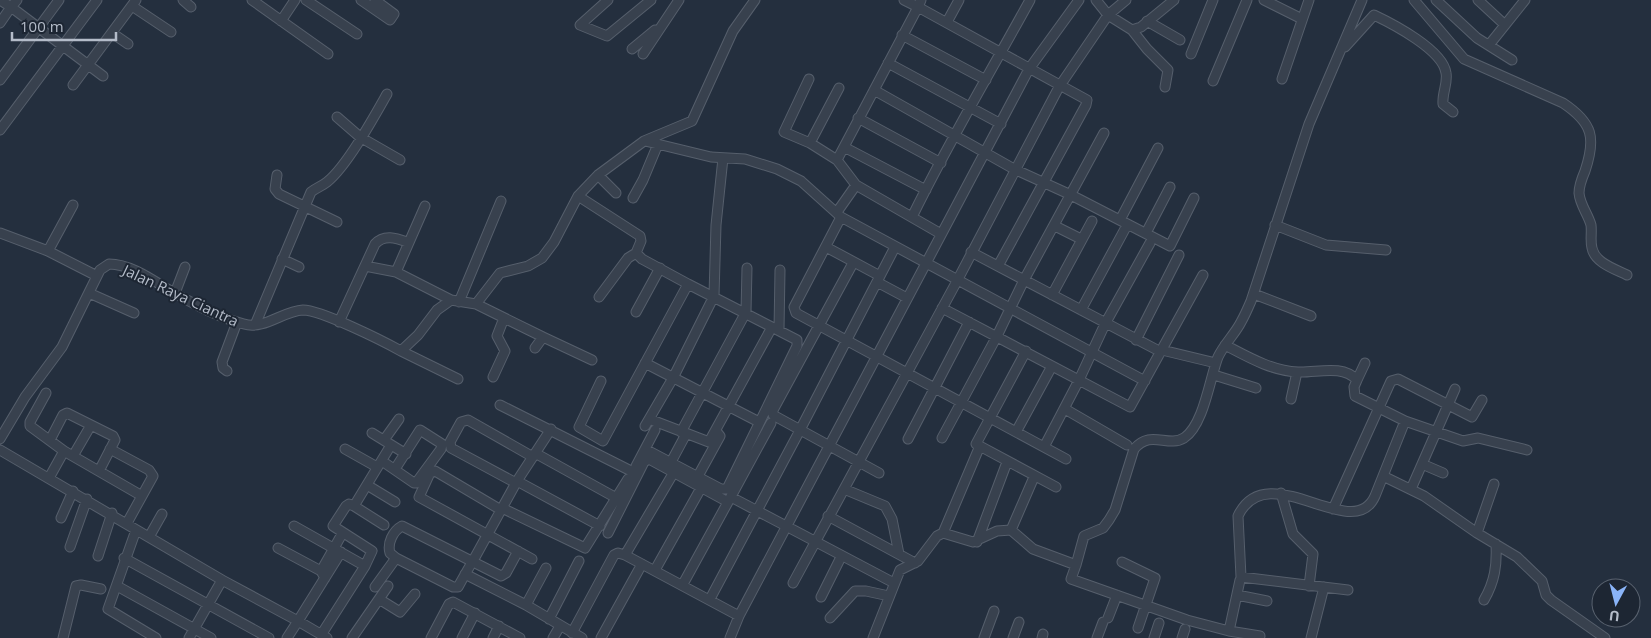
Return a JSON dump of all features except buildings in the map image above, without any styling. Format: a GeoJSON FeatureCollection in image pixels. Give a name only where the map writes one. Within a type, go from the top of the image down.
{"type":"FeatureCollection","features":[{"type":"Feature","properties":{"kind":"street"},"geometry":{"type":"LineString","coordinates":[[0,0],[14,4],[39,28],[89,64],[102,76]]}},
{"type":"Feature","properties":{"kind":"street"},"geometry":{"type":"LineString","coordinates":[[0,80],[59,0]]}},
{"type":"Feature","properties":{"kind":"street"},"geometry":{"type":"LineString","coordinates":[[1,126],[63,47],[96,0]]}},
{"type":"Feature","properties":{"kind":"street"},"geometry":{"type":"LineString","coordinates":[[183,0],[191,7]]}},
{"type":"Feature","properties":{"kind":"street"},"geometry":{"type":"LineString","coordinates":[[252,0],[328,54]]}},
{"type":"Feature","properties":{"kind":"street"},"geometry":{"type":"LineString","coordinates":[[281,21],[295,0]]}},
{"type":"Feature","properties":{"kind":"street"},"geometry":{"type":"LineString","coordinates":[[306,0],[357,34]]}},
{"type":"Feature","properties":{"kind":"street"},"geometry":{"type":"LineString","coordinates":[[361,0],[374,3]]}},
{"type":"Feature","properties":{"kind":"street"},"geometry":{"type":"LineString","coordinates":[[608,0],[580,25],[607,36],[650,0]]}},
{"type":"Feature","properties":{"kind":"street"},"geometry":{"type":"LineString","coordinates":[[476,304],[503,271],[528,266],[542,258],[554,242],[578,196],[598,175],[644,140],[683,127],[696,116],[733,31],[754,0]]}},
{"type":"Feature","properties":{"kind":"street"},"geometry":{"type":"LineString","coordinates":[[904,0],[919,3],[947,22],[1002,52],[1059,87],[1082,96],[1087,102],[998,266]]}},
{"type":"Feature","properties":{"kind":"street"},"geometry":{"type":"LineString","coordinates":[[947,22],[959,0]]}},
{"type":"Feature","properties":{"kind":"street"},"geometry":{"type":"LineString","coordinates":[[912,217],[954,135],[971,108],[1030,0]]}},
{"type":"Feature","properties":{"kind":"street"},"geometry":{"type":"LineString","coordinates":[[730,638],[739,616],[1029,69],[1079,0]]}},
{"type":"Feature","properties":{"kind":"street"},"geometry":{"type":"LineString","coordinates":[[1096,0],[1108,14],[1132,30],[1147,49],[1168,70],[1165,87]]}},
{"type":"Feature","properties":{"kind":"street"},"geometry":{"type":"LineString","coordinates":[[793,583],[957,281],[970,252],[1059,87],[1108,14],[1126,0]]}},
{"type":"Feature","properties":{"kind":"street"},"geometry":{"type":"LineString","coordinates":[[1132,30],[1139,28],[1174,0]]}},
{"type":"Feature","properties":{"kind":"street"},"geometry":{"type":"LineString","coordinates":[[1191,54],[1213,0]]}},
{"type":"Feature","properties":{"kind":"street"},"geometry":{"type":"LineString","coordinates":[[1212,81],[1247,0]]}},
{"type":"Feature","properties":{"kind":"street"},"geometry":{"type":"LineString","coordinates":[[1264,0],[1279,3],[1302,20]]}},
{"type":"Feature","properties":{"kind":"street"},"geometry":{"type":"LineString","coordinates":[[1282,79],[1310,0]]}},
{"type":"Feature","properties":{"kind":"street"},"geometry":{"type":"LineString","coordinates":[[1254,636],[1224,633],[1071,579],[1084,536],[1106,525],[1115,510],[1134,449],[1147,439],[1175,440],[1184,438],[1198,418],[1214,374],[1216,363],[1225,345],[1242,322],[1254,294],[1274,225],[1309,124],[1362,0]]}},
{"type":"Feature","properties":{"kind":"street"},"geometry":{"type":"LineString","coordinates":[[1414,0],[1464,59],[1563,103],[1576,112],[1584,121],[1590,132],[1592,150],[1579,192],[1580,202],[1591,226],[1592,250],[1604,263],[1628,275]]}},
{"type":"Feature","properties":{"kind":"street"},"geometry":{"type":"LineString","coordinates":[[1436,0],[1477,38],[1512,60]]}},
{"type":"Feature","properties":{"kind":"street"},"geometry":{"type":"LineString","coordinates":[[1478,0],[1505,25]]}},
{"type":"Feature","properties":{"kind":"street"},"geometry":{"type":"LineString","coordinates":[[1489,45],[1523,1]]}},
{"type":"Feature","properties":{"kind":"street"},"geometry":{"type":"LineString","coordinates":[[643,54],[675,2]]}},
{"type":"Feature","properties":{"kind":"street"},"geometry":{"type":"LineString","coordinates":[[73,85],[134,3],[171,32]]}},
{"type":"Feature","properties":{"kind":"street"},"geometry":{"type":"LineString","coordinates":[[837,160],[919,3]]}},
{"type":"Feature","properties":{"kind":"street"},"geometry":{"type":"LineString","coordinates":[[0,22],[14,4]]}},
{"type":"Feature","properties":{"kind":"street"},"geometry":{"type":"LineString","coordinates":[[1341,50],[1374,15],[1385,20],[1429,48],[1441,62],[1446,72],[1443,104],[1453,112]]}},
{"type":"Feature","properties":{"kind":"street"},"geometry":{"type":"LineString","coordinates":[[1147,21],[1180,40]]}},
{"type":"Feature","properties":{"kind":"street"},"geometry":{"type":"LineString","coordinates":[[632,49],[663,24]]}},
{"type":"Feature","properties":{"kind":"street"},"geometry":{"type":"LineString","coordinates":[[112,33],[128,44]]}},
{"type":"Feature","properties":{"kind":"street"},"geometry":{"type":"LineString","coordinates":[[902,35],[986,80]]}},
{"type":"Feature","properties":{"kind":"street"},"geometry":{"type":"LineString","coordinates":[[888,63],[1001,124]]}},
{"type":"Feature","properties":{"kind":"street"},"geometry":{"type":"LineString","coordinates":[[810,79],[784,131],[786,134],[810,143],[837,160],[856,185],[942,234]]}},
{"type":"Feature","properties":{"kind":"street"},"geometry":{"type":"LineString","coordinates":[[810,143],[838,88]]}},
{"type":"Feature","properties":{"kind":"street"},"geometry":{"type":"LineString","coordinates":[[874,90],[1014,169],[1071,195],[1170,246],[1194,198]]}},
{"type":"Feature","properties":{"kind":"street"},"geometry":{"type":"LineString","coordinates":[[255,325],[312,191],[329,181],[387,94]]}},
{"type":"Feature","properties":{"kind":"street"},"geometry":{"type":"LineString","coordinates":[[337,117],[360,137],[400,160]]}},
{"type":"Feature","properties":{"kind":"street"},"geometry":{"type":"LineString","coordinates":[[858,118],[940,163]]}},
{"type":"Feature","properties":{"kind":"street"},"geometry":{"type":"LineString","coordinates":[[942,438],[997,336],[1024,280],[1104,133]]}},
{"type":"Feature","properties":{"kind":"street"},"geometry":{"type":"LineString","coordinates":[[644,140],[722,158],[745,159],[787,173],[801,181],[839,215],[957,281],[1145,381]]}},
{"type":"Feature","properties":{"kind":"street"},"geometry":{"type":"LineString","coordinates":[[633,198],[643,180],[658,144]]}},
{"type":"Feature","properties":{"kind":"street"},"geometry":{"type":"LineString","coordinates":[[844,147],[926,190]]}},
{"type":"Feature","properties":{"kind":"street"},"geometry":{"type":"LineString","coordinates":[[1081,310],[1158,148]]}},
{"type":"Feature","properties":{"kind":"street"},"geometry":{"type":"LineString","coordinates":[[722,158],[716,225],[714,296],[673,378],[647,423],[684,433],[708,443],[775,329],[780,270]]}},
{"type":"Feature","properties":{"kind":"street"},"geometry":{"type":"LineString","coordinates":[[277,175],[276,191],[337,222]]}},
{"type":"Feature","properties":{"kind":"street"},"geometry":{"type":"LineString","coordinates":[[598,175],[616,193]]}},
{"type":"Feature","properties":{"kind":"street"},"geometry":{"type":"LineString","coordinates":[[856,185],[839,215],[826,247],[794,307],[796,313],[1066,459]]}},
{"type":"Feature","properties":{"kind":"street"},"geometry":{"type":"LineString","coordinates":[[1146,233],[1170,187]]}},
{"type":"Feature","properties":{"kind":"street"},"geometry":{"type":"LineString","coordinates":[[578,196],[640,236],[641,241],[636,253],[628,258],[599,297]]}},
{"type":"Feature","properties":{"kind":"street"},"geometry":{"type":"LineString","coordinates":[[401,351],[418,335],[437,310],[455,301],[501,201]]}},
{"type":"Feature","properties":{"kind":"street"},"geometry":{"type":"LineString","coordinates":[[48,251],[73,205]]}},
{"type":"Feature","properties":{"kind":"street"},"geometry":{"type":"LineString","coordinates":[[396,272],[407,242],[425,206]]}},
{"type":"Feature","properties":{"kind":"street"},"geometry":{"type":"LineString","coordinates":[[1052,295],[1080,239],[1092,221]]}},
{"type":"Feature","properties":{"kind":"street"},"geometry":{"type":"LineString","coordinates":[[1274,225],[1326,245],[1386,250]]}},
{"type":"Feature","properties":{"kind":"street"},"geometry":{"type":"LineString","coordinates":[[1055,226],[1080,239]]}},
{"type":"Feature","properties":{"kind":"street"},"geometry":{"type":"LineString","coordinates":[[0,233],[48,251],[97,276],[62,347],[25,397],[0,439]]}},
{"type":"Feature","properties":{"kind":"street"},"geometry":{"type":"LineString","coordinates":[[339,322],[374,247],[380,240],[396,238],[407,242]]}},
{"type":"Feature","properties":{"kind":"street"},"geometry":{"type":"LineString","coordinates":[[1044,447],[1065,409],[1105,324],[1150,243]]}},
{"type":"Feature","properties":{"kind":"street"},"geometry":{"type":"LineString","coordinates":[[826,247],[853,262],[907,298]]}},
{"type":"Feature","properties":{"kind":"street"},"geometry":{"type":"LineString","coordinates":[[710,599],[758,512],[845,341],[896,247]]}},
{"type":"Feature","properties":{"kind":"street"},"geometry":{"type":"LineString","coordinates":[[970,252],[1136,340],[1161,351],[1216,363]]}},
{"type":"Feature","properties":{"kind":"street"},"geometry":{"type":"LineString","coordinates":[[532,559],[420,498],[430,473],[438,472],[502,509],[582,549],[588,546],[645,461],[650,460],[674,472],[722,490],[728,488],[798,344],[796,340],[746,312],[643,260],[636,253]]}},
{"type":"Feature","properties":{"kind":"street"},"geometry":{"type":"LineString","coordinates":[[1136,340],[1178,255]]}},
{"type":"Feature","properties":{"kind":"street"},"geometry":{"type":"LineString","coordinates":[[282,260],[299,267]]}},
{"type":"Feature","properties":{"kind":"street"},"geometry":{"type":"LineString","coordinates":[[853,262],[773,413],[774,416],[800,431],[830,445],[879,473]]}},
{"type":"Feature","properties":{"kind":"street","name":"Jalan Raya Ciantra"},"geometry":{"type":"LineString","coordinates":[[97,276],[103,267],[114,264],[136,272],[175,293],[237,322],[255,325],[302,310],[339,322],[458,379]]}},
{"type":"Feature","properties":{"kind":"street"},"geometry":{"type":"LineString","coordinates":[[366,266],[396,272],[455,301],[476,304],[592,360]]}},
{"type":"Feature","properties":{"kind":"street"},"geometry":{"type":"LineString","coordinates":[[175,293],[185,267]]}},
{"type":"Feature","properties":{"kind":"street"},"geometry":{"type":"LineString","coordinates":[[636,312],[660,268]]}},
{"type":"Feature","properties":{"kind":"street"},"geometry":{"type":"LineString","coordinates":[[671,462],[701,393],[746,312],[747,268]]}},
{"type":"Feature","properties":{"kind":"street"},"geometry":{"type":"LineString","coordinates":[[942,308],[1130,407],[1203,275]]}},
{"type":"Feature","properties":{"kind":"street"},"geometry":{"type":"LineString","coordinates":[[601,381],[578,423],[581,430],[602,441],[688,284]]}},
{"type":"Feature","properties":{"kind":"street"},"geometry":{"type":"LineString","coordinates":[[89,293],[134,313]]}},
{"type":"Feature","properties":{"kind":"street"},"geometry":{"type":"LineString","coordinates":[[1254,294],[1311,316]]}},
{"type":"Feature","properties":{"kind":"street"},"geometry":{"type":"LineString","coordinates":[[493,377],[505,351],[497,336],[504,318]]}},
{"type":"Feature","properties":{"kind":"street"},"geometry":{"type":"LineString","coordinates":[[227,371],[223,368],[222,362],[237,322]]}},
{"type":"Feature","properties":{"kind":"street"},"geometry":{"type":"LineString","coordinates":[[908,438],[969,322]]}},
{"type":"Feature","properties":{"kind":"street"},"geometry":{"type":"LineString","coordinates":[[535,348],[543,337]]}},
{"type":"Feature","properties":{"kind":"street"},"geometry":{"type":"LineString","coordinates":[[1225,345],[1260,363],[1297,372],[1345,372],[1352,374],[1357,380]]}},
{"type":"Feature","properties":{"kind":"street"},"geometry":{"type":"LineString","coordinates":[[1026,351],[976,441],[979,448],[1056,488]]}},
{"type":"Feature","properties":{"kind":"street"},"geometry":{"type":"LineString","coordinates":[[645,363],[759,422]]}},
{"type":"Feature","properties":{"kind":"street"},"geometry":{"type":"LineString","coordinates":[[1365,363],[1354,387],[1355,396],[1405,421],[1463,441],[1478,438],[1527,450]]}},
{"type":"Feature","properties":{"kind":"street"},"geometry":{"type":"LineString","coordinates":[[1016,432],[1052,366]]}},
{"type":"Feature","properties":{"kind":"street"},"geometry":{"type":"LineString","coordinates":[[1292,399],[1297,372]]}},
{"type":"Feature","properties":{"kind":"street"},"geometry":{"type":"LineString","coordinates":[[1214,374],[1256,388]]}},
{"type":"Feature","properties":{"kind":"street"},"geometry":{"type":"LineString","coordinates":[[1333,509],[1366,431],[1390,381],[1396,379],[1473,418],[1482,400]]}},
{"type":"Feature","properties":{"kind":"street"},"geometry":{"type":"LineString","coordinates":[[1411,489],[1455,389]]}},
{"type":"Feature","properties":{"kind":"street"},"geometry":{"type":"LineString","coordinates":[[46,393],[29,424],[64,451],[142,496]]}},
{"type":"Feature","properties":{"kind":"street"},"geometry":{"type":"LineString","coordinates":[[500,405],[551,429],[633,472]]}},
{"type":"Feature","properties":{"kind":"street"},"geometry":{"type":"LineString","coordinates":[[1065,409],[1127,445]]}},
{"type":"Feature","properties":{"kind":"street"},"geometry":{"type":"LineString","coordinates":[[50,440],[65,414],[72,414],[114,438],[100,471]]}},
{"type":"Feature","properties":{"kind":"street"},"geometry":{"type":"LineString","coordinates":[[354,506],[380,464],[399,419]]}},
{"type":"Feature","properties":{"kind":"street"},"geometry":{"type":"LineString","coordinates":[[600,526],[451,448],[450,442],[461,422],[468,420],[619,500]]}},
{"type":"Feature","properties":{"kind":"street"},"geometry":{"type":"LineString","coordinates":[[1348,590],[1241,577],[1237,530],[1240,510],[1257,496],[1281,493],[1298,496],[1333,509],[1358,511],[1368,507],[1383,476],[1405,421]]}},
{"type":"Feature","properties":{"kind":"street"},"geometry":{"type":"LineString","coordinates":[[684,584],[771,423]]}},
{"type":"Feature","properties":{"kind":"street"},"geometry":{"type":"LineString","coordinates":[[73,456],[91,425]]}},
{"type":"Feature","properties":{"kind":"street"},"geometry":{"type":"LineString","coordinates":[[518,551],[503,575],[498,575],[472,562],[402,526],[392,537],[388,546],[390,553],[396,558],[455,588],[458,587],[465,574],[472,562],[487,536],[502,509],[516,482],[551,429]]}},
{"type":"Feature","properties":{"kind":"street"},"geometry":{"type":"LineString","coordinates":[[345,449],[395,469],[414,483],[418,483],[441,449],[442,444],[422,430],[395,469]]}},
{"type":"Feature","properties":{"kind":"street"},"geometry":{"type":"LineString","coordinates":[[608,533],[619,500],[655,430]]}},
{"type":"Feature","properties":{"kind":"street"},"geometry":{"type":"LineString","coordinates":[[655,570],[700,482],[717,444],[720,435],[716,431]]}},
{"type":"Feature","properties":{"kind":"street"},"geometry":{"type":"LineString","coordinates":[[372,433],[406,454]]}},
{"type":"Feature","properties":{"kind":"street"},"geometry":{"type":"LineString","coordinates":[[943,533],[979,448]]}},
{"type":"Feature","properties":{"kind":"street"},"geometry":{"type":"LineString","coordinates":[[110,449],[152,473],[153,478],[127,523]]}},
{"type":"Feature","properties":{"kind":"street"},"geometry":{"type":"LineString","coordinates":[[645,449],[671,462],[729,499],[758,512],[894,583]]}},
{"type":"Feature","properties":{"kind":"street"},"geometry":{"type":"LineString","coordinates":[[0,450],[112,513],[136,530],[222,580],[324,636],[373,552],[333,528],[333,525],[349,504],[384,525]]}},
{"type":"Feature","properties":{"kind":"street"},"geometry":{"type":"LineString","coordinates":[[49,478],[64,451]]}},
{"type":"Feature","properties":{"kind":"street"},"geometry":{"type":"LineString","coordinates":[[976,542],[1007,462]]}},
{"type":"Feature","properties":{"kind":"street"},"geometry":{"type":"LineString","coordinates":[[1422,464],[1443,473]]}},
{"type":"Feature","properties":{"kind":"street"},"geometry":{"type":"LineString","coordinates":[[624,555],[674,472]]}},
{"type":"Feature","properties":{"kind":"street"},"geometry":{"type":"LineString","coordinates":[[1383,476],[1411,489],[1456,516],[1477,533],[1516,557],[1536,574],[1551,600],[1605,638]]}},
{"type":"Feature","properties":{"kind":"street"},"geometry":{"type":"LineString","coordinates":[[1011,530],[1034,477]]}},
{"type":"Feature","properties":{"kind":"street"},"geometry":{"type":"LineString","coordinates":[[1477,533],[1494,484]]}},
{"type":"Feature","properties":{"kind":"street"},"geometry":{"type":"LineString","coordinates":[[368,485],[395,502]]}},
{"type":"Feature","properties":{"kind":"street"},"geometry":{"type":"LineString","coordinates":[[844,489],[885,506],[892,519],[899,554]]}},
{"type":"Feature","properties":{"kind":"street"},"geometry":{"type":"LineString","coordinates":[[61,518],[73,491]]}},
{"type":"Feature","properties":{"kind":"street"},"geometry":{"type":"LineString","coordinates":[[1281,493],[1293,534],[1313,554],[1309,586]]}},
{"type":"Feature","properties":{"kind":"street"},"geometry":{"type":"LineString","coordinates":[[70,547],[87,499]]}},
{"type":"Feature","properties":{"kind":"street"},"geometry":{"type":"LineString","coordinates":[[98,556],[112,513]]}},
{"type":"Feature","properties":{"kind":"street"},"geometry":{"type":"LineString","coordinates":[[149,537],[162,514]]}},
{"type":"Feature","properties":{"kind":"street"},"geometry":{"type":"LineString","coordinates":[[828,516],[915,563]]}},
{"type":"Feature","properties":{"kind":"street"},"geometry":{"type":"LineString","coordinates":[[294,526],[364,566]]}},
{"type":"Feature","properties":{"kind":"street"},"geometry":{"type":"LineString","coordinates":[[136,530],[124,558],[108,610],[156,638]]}},
{"type":"Feature","properties":{"kind":"street"},"geometry":{"type":"LineString","coordinates":[[873,638],[901,568],[915,563],[936,536],[943,533],[976,542],[995,532],[1011,530],[1033,549],[1076,565]]}},
{"type":"Feature","properties":{"kind":"street"},"geometry":{"type":"LineString","coordinates":[[287,638],[337,550],[342,534]]}},
{"type":"Feature","properties":{"kind":"street"},"geometry":{"type":"LineString","coordinates":[[1484,600],[1491,588],[1496,568],[1496,544]]}},
{"type":"Feature","properties":{"kind":"street"},"geometry":{"type":"LineString","coordinates":[[278,548],[323,575]]}},
{"type":"Feature","properties":{"kind":"street"},"geometry":{"type":"LineString","coordinates":[[572,633],[614,555],[618,553],[684,584],[739,616]]}},
{"type":"Feature","properties":{"kind":"street"},"geometry":{"type":"LineString","coordinates":[[821,597],[842,557]]}},
{"type":"Feature","properties":{"kind":"street"},"geometry":{"type":"LineString","coordinates":[[124,558],[269,638]]}},
{"type":"Feature","properties":{"kind":"street"},"geometry":{"type":"LineString","coordinates":[[375,587],[396,558]]}},
{"type":"Feature","properties":{"kind":"street"},"geometry":{"type":"LineString","coordinates":[[549,619],[579,561]]}},
{"type":"Feature","properties":{"kind":"street"},"geometry":{"type":"LineString","coordinates":[[1122,562],[1155,578],[1138,628]]}},
{"type":"Feature","properties":{"kind":"street"},"geometry":{"type":"LineString","coordinates":[[601,638],[642,564]]}},
{"type":"Feature","properties":{"kind":"street"},"geometry":{"type":"LineString","coordinates":[[526,605],[546,568]]}},
{"type":"Feature","properties":{"kind":"street"},"geometry":{"type":"LineString","coordinates":[[465,574],[526,605],[582,638]]}},
{"type":"Feature","properties":{"kind":"street"},"geometry":{"type":"LineString","coordinates":[[189,638],[222,580]]}},
{"type":"Feature","properties":{"kind":"street"},"geometry":{"type":"LineString","coordinates":[[1224,633],[1240,580]]}},
{"type":"Feature","properties":{"kind":"street"},"geometry":{"type":"LineString","coordinates":[[63,638],[76,586],[102,589]]}},
{"type":"Feature","properties":{"kind":"street"},"geometry":{"type":"LineString","coordinates":[[116,586],[211,638]]}},
{"type":"Feature","properties":{"kind":"street"},"geometry":{"type":"LineString","coordinates":[[352,638],[388,586]]}},
{"type":"Feature","properties":{"kind":"street"},"geometry":{"type":"LineString","coordinates":[[1311,638],[1324,587]]}},
{"type":"Feature","properties":{"kind":"street"},"geometry":{"type":"LineString","coordinates":[[830,618],[855,591],[866,591],[889,596]]}},
{"type":"Feature","properties":{"kind":"street"},"geometry":{"type":"LineString","coordinates":[[379,599],[400,612],[414,594]]}},
{"type":"Feature","properties":{"kind":"street"},"geometry":{"type":"LineString","coordinates":[[1097,638],[1116,595]]}},
{"type":"Feature","properties":{"kind":"street"},"geometry":{"type":"LineString","coordinates":[[1237,595],[1267,601]]}},
{"type":"Feature","properties":{"kind":"street"},"geometry":{"type":"LineString","coordinates":[[431,638],[450,603],[455,603],[520,638]]}},
{"type":"Feature","properties":{"kind":"street"},"geometry":{"type":"LineString","coordinates":[[984,638],[994,611]]}},
{"type":"Feature","properties":{"kind":"street"},"geometry":{"type":"LineString","coordinates":[[462,638],[475,613]]}},
{"type":"Feature","properties":{"kind":"street"},"geometry":{"type":"LineString","coordinates":[[1013,638],[1019,622]]}},
{"type":"Feature","properties":{"kind":"street"},"geometry":{"type":"LineString","coordinates":[[1154,638],[1159,622]]}},
{"type":"Feature","properties":{"kind":"street"},"geometry":{"type":"LineString","coordinates":[[493,638],[499,626]]}},
{"type":"Feature","properties":{"kind":"street"},"geometry":{"type":"LineString","coordinates":[[553,638],[560,626]]}},
{"type":"Feature","properties":{"kind":"street"},"geometry":{"type":"LineString","coordinates":[[1182,638],[1185,629]]}}]}
